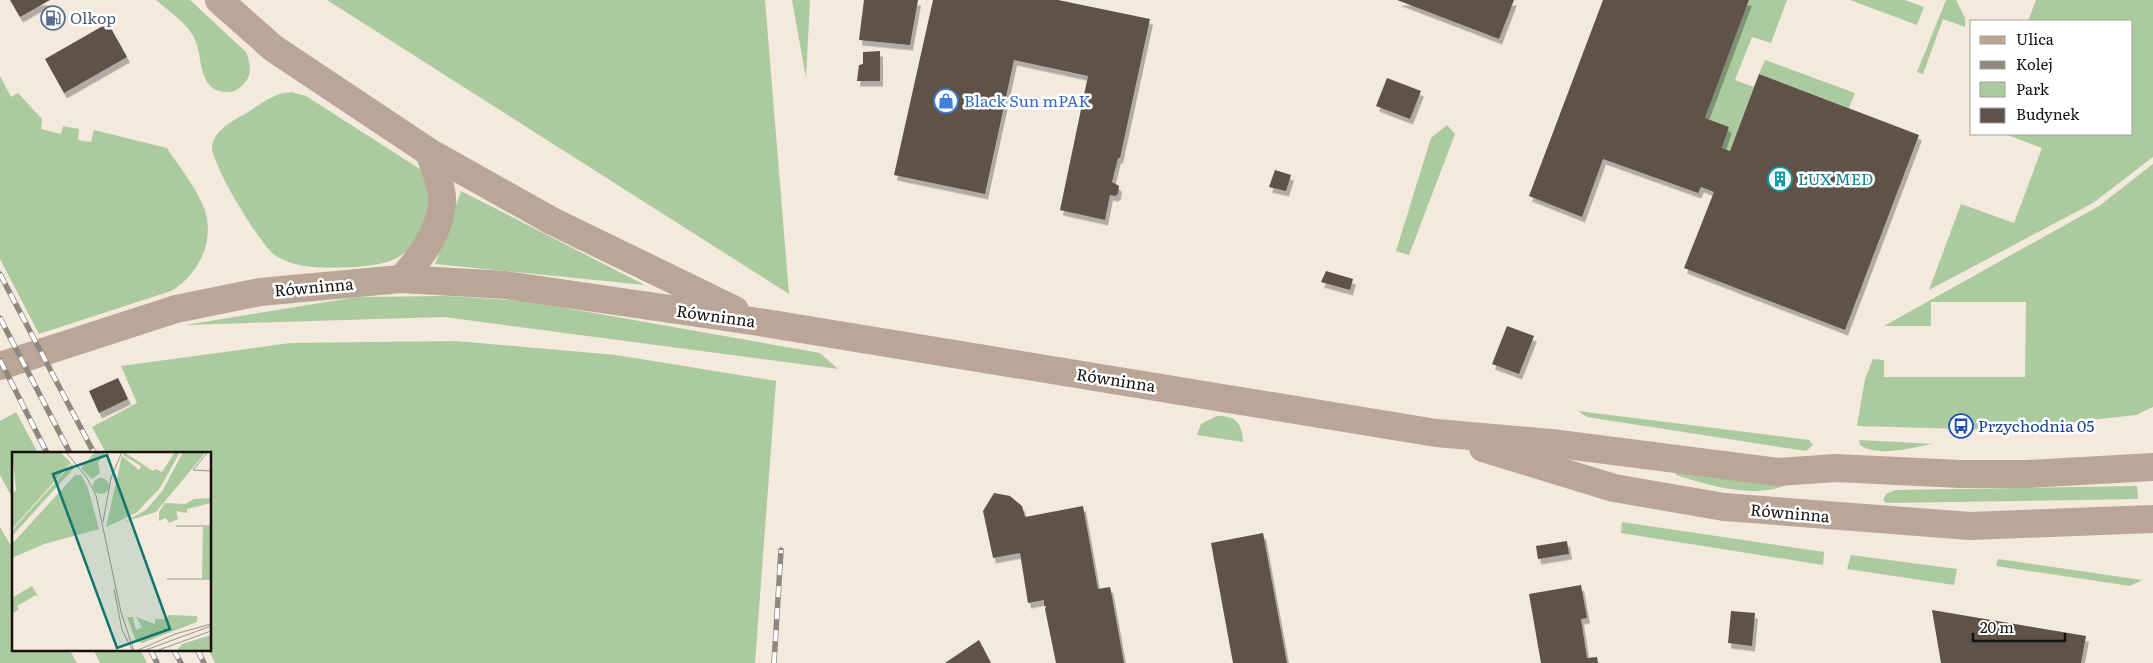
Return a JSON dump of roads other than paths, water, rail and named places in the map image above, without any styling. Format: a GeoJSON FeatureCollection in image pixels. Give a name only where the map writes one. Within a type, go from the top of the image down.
{"type":"FeatureCollection","features":[{"type":"Feature","properties":{"kind":"street"},"geometry":{"type":"LineString","coordinates":[[219,0],[272,48],[429,152],[552,221],[759,322]]}},
{"type":"Feature","properties":{"kind":"street"},"geometry":{"type":"LineString","coordinates":[[401,280],[422,256],[438,222],[442,191],[429,152]]}},
{"type":"Feature","properties":{"kind":"street","name":"Równinna"},"geometry":{"type":"LineString","coordinates":[[0,366],[176,309],[260,292],[401,280],[506,285],[759,322],[1436,433],[1552,443],[1778,472],[1835,468],[1961,474],[2027,474],[2153,466]]}},
{"type":"Feature","properties":{"kind":"street","name":"Równinna"},"geometry":{"type":"LineString","coordinates":[[1436,433],[1614,488],[1724,507],[1970,526],[2153,519]]}},
{"type":"Feature","properties":{"kind":"railway"},"geometry":{"type":"LineString","coordinates":[[0,274],[93,452]]}},
{"type":"Feature","properties":{"kind":"railway"},"geometry":{"type":"LineString","coordinates":[[0,318],[69,452]]}},
{"type":"Feature","properties":{"kind":"railway"},"geometry":{"type":"LineString","coordinates":[[0,360],[46,452]]}},
{"type":"Feature","properties":{"kind":"railway"},"geometry":{"type":"LineString","coordinates":[[774,663],[781,550]]}},
{"type":"Feature","properties":{"kind":"railway"},"geometry":{"type":"LineString","coordinates":[[150,650],[157,663]]}},
{"type":"Feature","properties":{"kind":"railway"},"geometry":{"type":"LineString","coordinates":[[174,650],[181,663]]}},
{"type":"Feature","properties":{"kind":"railway"},"geometry":{"type":"LineString","coordinates":[[198,650],[204,663]]}},
{"type":"Feature","properties":{"kind":"place","name":"Olkop"},"geometry":{"type":"Point","coordinates":[53,18]}},
{"type":"Feature","properties":{"kind":"place","name":"Black Sun mPAK"},"geometry":{"type":"Point","coordinates":[946,101]}},
{"type":"Feature","properties":{"kind":"place","name":"LUX MED"},"geometry":{"type":"Point","coordinates":[1780,179]}},
{"type":"Feature","properties":{"kind":"place","name":"Przychodnia 05"},"geometry":{"type":"Point","coordinates":[1961,426]}}]}
